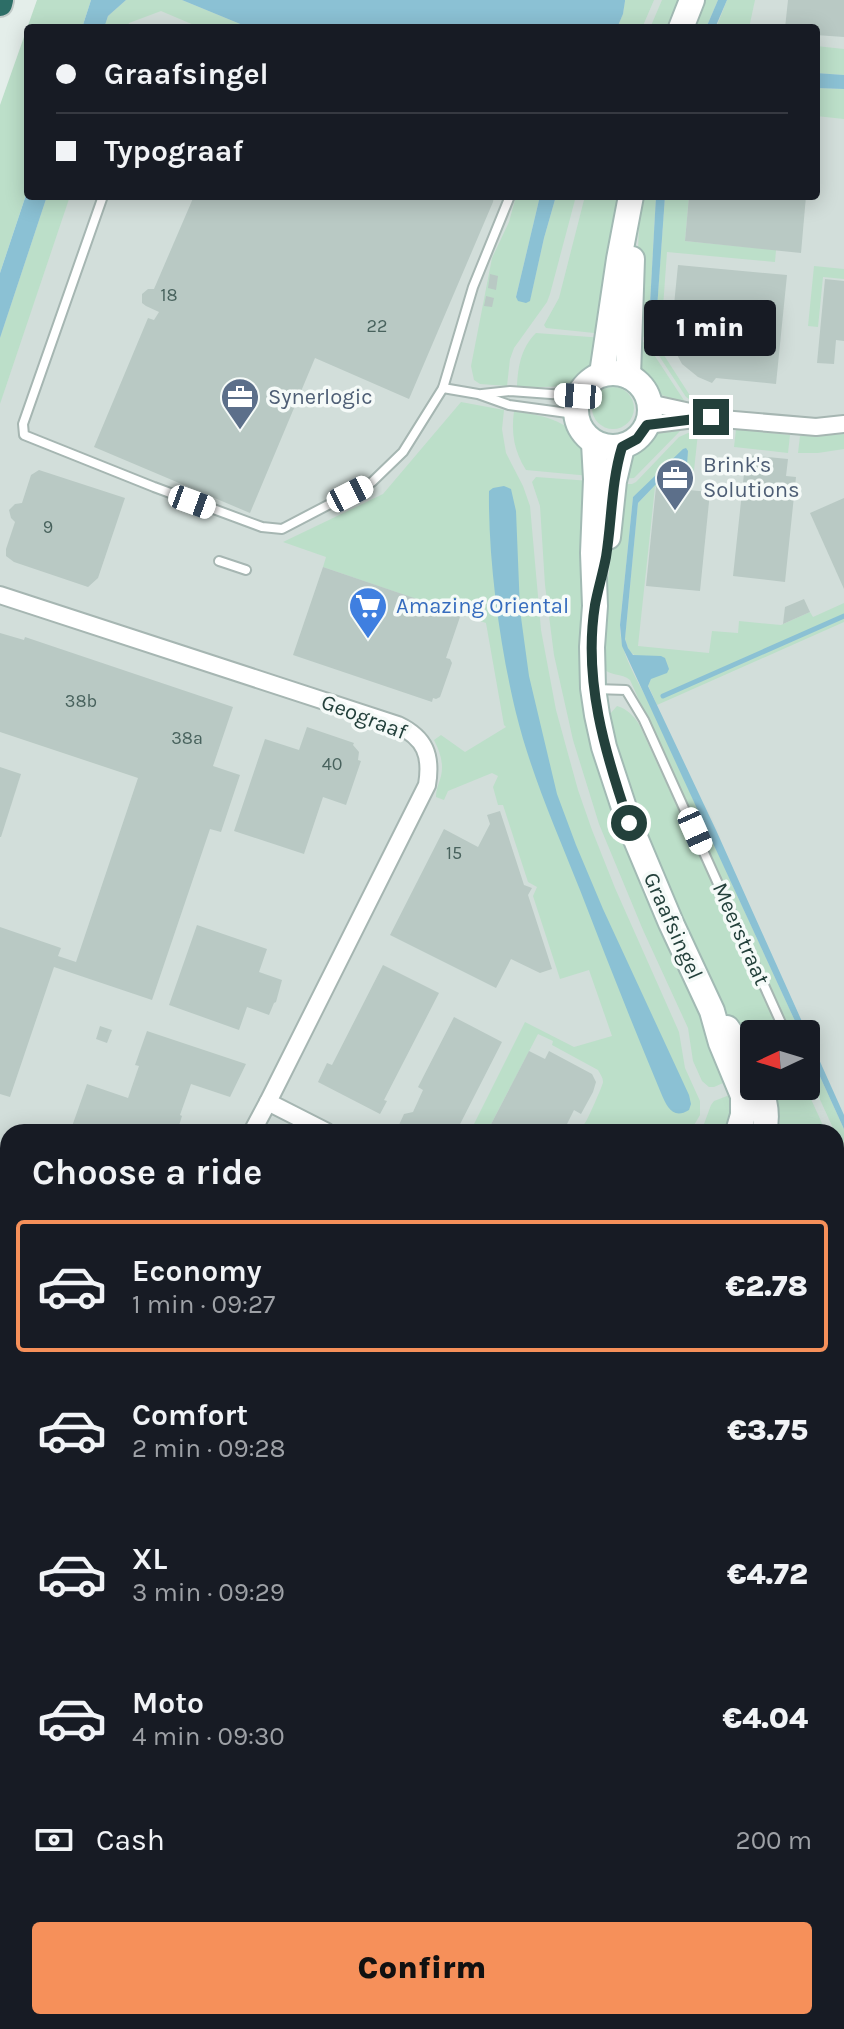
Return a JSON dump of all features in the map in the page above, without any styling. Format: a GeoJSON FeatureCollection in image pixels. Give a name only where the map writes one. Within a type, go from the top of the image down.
{"type":"FeatureCollection","features":[{"type":"Feature","properties":{"kind":"street"},"geometry":{"type":"LineString","coordinates":[[683,24],[692,0]]}},
{"type":"Feature","properties":{"kind":"street"},"geometry":{"type":"LineString","coordinates":[[602,374],[619,259],[631,203]]}},
{"type":"Feature","properties":{"kind":"street"},"geometry":{"type":"LineString","coordinates":[[628,376],[631,203]]}},
{"type":"Feature","properties":{"kind":"street"},"geometry":{"type":"LineString","coordinates":[[602,374],[628,376],[642,387],[648,414],[637,439],[622,447],[594,443],[578,426],[577,405],[584,387],[602,374]]}},
{"type":"Feature","properties":{"kind":"street"},"geometry":{"type":"LineString","coordinates":[[648,414],[816,427],[844,424]]}},
{"type":"Feature","properties":{"kind":"street","name":"Graafsingel"},"geometry":{"type":"LineString","coordinates":[[594,443],[593,688],[604,747],[629,823],[712,1011],[721,1043],[740,1068]]}},
{"type":"Feature","properties":{"kind":"street","name":"Graafsingel"},"geometry":{"type":"LineString","coordinates":[[595,606],[606,556],[614,481],[622,447]]}},
{"type":"Feature","properties":{"kind":"street","name":"Geograaf"},"geometry":{"type":"LineString","coordinates":[[0,595],[398,725],[413,732],[425,750],[429,761],[427,785],[256,1124]]}},
{"type":"Feature","properties":{"kind":"street"},"geometry":{"type":"LineString","coordinates":[[741,1124],[745,1100]]}},
{"type":"Feature","properties":{"kind":"street"},"geometry":{"type":"LineString","coordinates":[[764,1100],[765,1124]]}},
{"type":"Feature","properties":{"kind":"street"},"geometry":{"type":"LineString","coordinates":[[268,1102],[311,1124]]}},
{"type":"Feature","properties":{"kind":"lane"},"geometry":{"type":"LineString","coordinates":[[102,200],[23,424],[24,435],[247,522],[282,529],[372,482],[403,452],[443,388],[473,287],[508,200]]}},
{"type":"Feature","properties":{"kind":"lane"},"geometry":{"type":"LineString","coordinates":[[443,388],[478,394],[509,405],[577,405]]}},
{"type":"Feature","properties":{"kind":"lane"},"geometry":{"type":"LineString","coordinates":[[478,394],[510,391],[577,405]]}},
{"type":"Feature","properties":{"kind":"lane"},"geometry":{"type":"LineString","coordinates":[[219,561],[246,570]]}},
{"type":"Feature","properties":{"kind":"lane","name":"Meerstraat"},"geometry":{"type":"LineString","coordinates":[[593,688],[626,690],[644,720],[780,1020]]}},
{"type":"Feature","properties":{"kind":"shaded area"},"geometry":{"type":"Polygon","coordinates":[[[104,0],[844,0],[844,1124],[0,1124],[0,307],[36,200],[820,200],[820,24],[95,24],[104,0]]]}},
{"type":"Feature","properties":{"kind":"green space"},"geometry":{"type":"Polygon","coordinates":[[[37,0],[91,0],[83,24],[29,24],[37,0]]]}},
{"type":"Feature","properties":{"kind":"green space"},"geometry":{"type":"Polygon","coordinates":[[[126,0],[182,0],[240,24],[192,24],[161,11],[129,24],[105,24],[108,16],[126,0]]]}},
{"type":"Feature","properties":{"kind":"green space"},"geometry":{"type":"Polygon","coordinates":[[[625,0],[654,0],[644,24],[619,24],[625,0]]]}},
{"type":"Feature","properties":{"kind":"green space"},"geometry":{"type":"Polygon","coordinates":[[[662,0],[683,0],[674,24],[652,24],[662,0]]]}},
{"type":"Feature","properties":{"kind":"green space"},"geometry":{"type":"Polygon","coordinates":[[[702,0],[718,0],[708,24],[692,24],[702,0]]]}},
{"type":"Feature","properties":{"kind":"green space"},"geometry":{"type":"Polygon","coordinates":[[[727,0],[755,0],[750,24],[718,24],[727,0]]]}},
{"type":"Feature","properties":{"kind":"green space"},"geometry":{"type":"Polygon","coordinates":[[[24,37],[24,200],[0,273],[0,105],[24,37]]]}},
{"type":"Feature","properties":{"kind":"green space"},"geometry":{"type":"Polygon","coordinates":[[[820,46],[844,49],[844,75],[820,73],[820,46]]]}},
{"type":"Feature","properties":{"kind":"green space"},"geometry":{"type":"Polygon","coordinates":[[[820,88],[844,89],[844,119],[820,116],[820,88]]]}},
{"type":"Feature","properties":{"kind":"green space"},"geometry":{"type":"Polygon","coordinates":[[[46,200],[69,200],[0,404],[0,338],[46,200]]]}},
{"type":"Feature","properties":{"kind":"green space"},"geometry":{"type":"Polygon","coordinates":[[[515,200],[539,200],[516,297],[530,300],[555,200],[575,200],[550,294],[514,348],[507,386],[480,384],[474,380],[471,366],[492,258],[509,222],[515,200]]]}},
{"type":"Feature","properties":{"kind":"green space"},"geometry":{"type":"Polygon","coordinates":[[[584,200],[621,200],[604,334],[546,328],[544,325],[559,298],[584,200]]]}},
{"type":"Feature","properties":{"kind":"green space"},"geometry":{"type":"Polygon","coordinates":[[[640,200],[656,200],[649,322],[656,322],[665,200],[689,200],[685,241],[776,250],[775,262],[667,252],[660,349],[693,398],[717,402],[716,405],[686,397],[648,339],[635,336],[640,200]]]}},
{"type":"Feature","properties":{"kind":"green space"},"geometry":{"type":"Polygon","coordinates":[[[814,266],[844,269],[844,279],[823,277],[818,327],[808,326],[814,266]]]}},
{"type":"Feature","properties":{"kind":"green space"},"geometry":{"type":"Polygon","coordinates":[[[536,333],[604,338],[588,368],[572,382],[550,387],[517,387],[521,358],[536,333]]]}},
{"type":"Feature","properties":{"kind":"green space"},"geometry":{"type":"Polygon","coordinates":[[[635,341],[647,344],[687,405],[662,395],[640,370],[635,341]]]}},
{"type":"Feature","properties":{"kind":"green space"},"geometry":{"type":"Polygon","coordinates":[[[613,387],[628,393],[634,408],[628,423],[613,429],[598,423],[592,408],[598,393],[613,387]]]}},
{"type":"Feature","properties":{"kind":"green space"},"geometry":{"type":"Polygon","coordinates":[[[461,402],[504,410],[502,429],[506,453],[530,506],[541,630],[556,710],[592,830],[679,1032],[685,1068],[700,1101],[700,1115],[695,1124],[584,1124],[603,1082],[598,1070],[538,1034],[491,1124],[474,1124],[525,1022],[574,1047],[612,1036],[589,970],[560,979],[533,896],[537,887],[528,882],[503,805],[498,805],[493,787],[498,776],[492,773],[448,791],[444,800],[436,797],[442,767],[434,740],[441,735],[465,752],[506,727],[486,623],[323,567],[326,557],[283,542],[383,494],[461,402]]]}},
{"type":"Feature","properties":{"kind":"green space"},"geometry":{"type":"Polygon","coordinates":[[[514,411],[552,420],[569,429],[584,448],[590,476],[526,470],[514,442],[514,411]]]}},
{"type":"Feature","properties":{"kind":"green space"},"geometry":{"type":"Polygon","coordinates":[[[683,428],[634,478],[621,479],[630,456],[642,442],[650,436],[683,428]]]}},
{"type":"Feature","properties":{"kind":"green space"},"geometry":{"type":"Polygon","coordinates":[[[736,429],[790,435],[788,453],[734,447],[736,429]]]}},
{"type":"Feature","properties":{"kind":"green space"},"geometry":{"type":"Polygon","coordinates":[[[698,433],[692,489],[655,487],[638,646],[709,653],[712,631],[738,633],[739,621],[781,625],[810,612],[813,617],[844,603],[844,622],[657,705],[648,685],[651,679],[629,649],[625,638],[638,503],[660,480],[680,482],[688,451],[633,497],[620,625],[625,654],[795,1020],[784,1020],[630,680],[603,668],[603,619],[620,484],[636,482],[679,437],[698,433]]]}},
{"type":"Feature","properties":{"kind":"green space"},"geometry":{"type":"Polygon","coordinates":[[[844,434],[844,449],[798,453],[800,436],[844,434]]]}},
{"type":"Feature","properties":{"kind":"green space"},"geometry":{"type":"Polygon","coordinates":[[[536,477],[590,481],[584,692],[730,1080],[714,1087],[702,1081],[693,1061],[688,1028],[599,824],[573,740],[554,655],[545,585],[540,506],[532,482],[536,477]]]}},
{"type":"Feature","properties":{"kind":"green space"},"geometry":{"type":"Polygon","coordinates":[[[617,706],[630,713],[639,724],[776,1020],[740,1020],[740,1037],[701,967],[621,777],[609,715],[617,706]]]}},
{"type":"Feature","properties":{"kind":"green space"},"geometry":{"type":"Polygon","coordinates":[[[820,1077],[842,1124],[831,1124],[820,1100],[820,1077]]]}},
{"type":"Feature","properties":{"kind":"green space"},"geometry":{"type":"Polygon","coordinates":[[[735,1093],[729,1124],[704,1124],[714,1101],[735,1093]]]}},
{"type":"Feature","properties":{"kind":"green space"},"geometry":{"type":"Polygon","coordinates":[[[777,1100],[811,1100],[822,1124],[779,1124],[777,1100]]]}},
{"type":"Feature","properties":{"kind":"water"},"geometry":{"type":"Polygon","coordinates":[[[91,0],[126,0],[108,16],[105,24],[83,24],[91,0]]]}},
{"type":"Feature","properties":{"kind":"water"},"geometry":{"type":"Polygon","coordinates":[[[182,0],[625,0],[619,24],[240,24],[182,0]]]}},
{"type":"Feature","properties":{"kind":"water"},"geometry":{"type":"Polygon","coordinates":[[[718,0],[727,0],[717,24],[708,24],[718,0]]]}},
{"type":"Feature","properties":{"kind":"water"},"geometry":{"type":"Polygon","coordinates":[[[820,73],[844,75],[844,89],[820,88],[820,73]]]}},
{"type":"Feature","properties":{"kind":"water"},"geometry":{"type":"Polygon","coordinates":[[[24,200],[46,200],[0,338],[0,273],[24,200]]]}},
{"type":"Feature","properties":{"kind":"water"},"geometry":{"type":"Polygon","coordinates":[[[539,200],[555,200],[530,301],[518,301],[516,297],[539,200]]]}},
{"type":"Feature","properties":{"kind":"water"},"geometry":{"type":"Polygon","coordinates":[[[656,200],[665,200],[656,323],[649,322],[656,200]]]}},
{"type":"Feature","properties":{"kind":"water"},"geometry":{"type":"Polygon","coordinates":[[[686,448],[686,478],[681,482],[660,480],[638,503],[625,639],[633,655],[665,658],[669,669],[667,673],[651,679],[648,686],[801,1020],[795,1020],[622,646],[620,625],[633,497],[686,448]]]}},
{"type":"Feature","properties":{"kind":"water"},"geometry":{"type":"Polygon","coordinates":[[[504,486],[511,489],[516,511],[520,610],[529,676],[557,794],[603,909],[689,1095],[689,1110],[683,1113],[671,1110],[661,1093],[545,803],[522,736],[500,632],[493,574],[489,491],[504,486]]]}},
{"type":"Feature","properties":{"kind":"water"},"geometry":{"type":"Polygon","coordinates":[[[820,1062],[844,1115],[844,1124],[820,1077],[820,1062]]]}},
{"type":"Feature","properties":{"kind":"building"},"geometry":{"type":"Polygon","coordinates":[[[788,0],[844,0],[844,37],[820,35],[820,24],[785,24],[788,0]]]}},
{"type":"Feature","properties":{"kind":"building"},"geometry":{"type":"Polygon","coordinates":[[[192,200],[493,200],[409,399],[315,358],[250,513],[94,447],[148,318],[154,320],[159,312],[142,303],[142,294],[154,289],[192,200]]]}},
{"type":"Feature","properties":{"kind":"building"},"geometry":{"type":"Polygon","coordinates":[[[689,200],[806,200],[801,253],[685,241],[689,200]]]}},
{"type":"Feature","properties":{"kind":"building"},"geometry":{"type":"Polygon","coordinates":[[[678,265],[787,275],[776,384],[716,378],[712,383],[698,377],[682,364],[671,335],[678,265]]]}},
{"type":"Feature","properties":{"kind":"building"},"geometry":{"type":"Polygon","coordinates":[[[490,274],[498,276],[496,290],[488,288],[490,274]]]}},
{"type":"Feature","properties":{"kind":"building"},"geometry":{"type":"Polygon","coordinates":[[[825,279],[844,281],[844,341],[836,340],[834,364],[817,363],[825,279]]]}},
{"type":"Feature","properties":{"kind":"building"},"geometry":{"type":"Polygon","coordinates":[[[486,296],[494,298],[492,307],[484,306],[486,296]]]}},
{"type":"Feature","properties":{"kind":"building"},"geometry":{"type":"Polygon","coordinates":[[[746,455],[788,459],[786,476],[796,477],[785,582],[733,576],[746,455]]]}},
{"type":"Feature","properties":{"kind":"building"},"geometry":{"type":"Polygon","coordinates":[[[39,470],[125,498],[98,578],[88,587],[14,562],[6,556],[15,522],[9,510],[15,504],[22,503],[31,475],[39,470]]]}},
{"type":"Feature","properties":{"kind":"building"},"geometry":{"type":"Polygon","coordinates":[[[656,487],[710,492],[700,591],[646,586],[656,487]]]}},
{"type":"Feature","properties":{"kind":"building"},"geometry":{"type":"Polygon","coordinates":[[[844,498],[844,589],[810,513],[844,498]]]}},
{"type":"Feature","properties":{"kind":"building"},"geometry":{"type":"Polygon","coordinates":[[[323,567],[461,614],[446,658],[452,663],[440,697],[433,698],[432,702],[293,655],[323,567]]]}},
{"type":"Feature","properties":{"kind":"building"},"geometry":{"type":"Polygon","coordinates":[[[804,599],[810,612],[783,624],[785,607],[804,599]]]}},
{"type":"Feature","properties":{"kind":"building"},"geometry":{"type":"Polygon","coordinates":[[[0,633],[24,640],[25,637],[233,707],[213,766],[240,775],[221,832],[210,829],[152,1000],[54,967],[10,1097],[0,1094],[0,927],[61,948],[58,956],[76,962],[138,778],[0,732],[0,633]]]}},
{"type":"Feature","properties":{"kind":"building"},"geometry":{"type":"Polygon","coordinates":[[[307,727],[354,743],[359,752],[358,760],[361,761],[346,805],[323,797],[304,854],[234,831],[265,739],[299,750],[307,727]]]}},
{"type":"Feature","properties":{"kind":"building"},"geometry":{"type":"Polygon","coordinates":[[[0,767],[21,774],[1,837],[0,837],[0,767]]]}},
{"type":"Feature","properties":{"kind":"building"},"geometry":{"type":"Polygon","coordinates":[[[500,811],[524,885],[532,888],[528,895],[552,969],[540,973],[511,959],[496,988],[390,935],[444,829],[478,847],[490,824],[487,815],[500,811]]]}},
{"type":"Feature","properties":{"kind":"building"},"geometry":{"type":"Polygon","coordinates":[[[197,925],[267,949],[259,972],[282,980],[269,1015],[247,1007],[239,1030],[169,1005],[197,925]]]}},
{"type":"Feature","properties":{"kind":"building"},"geometry":{"type":"Polygon","coordinates":[[[383,965],[439,993],[384,1100],[387,1101],[380,1114],[318,1082],[327,1063],[332,1065],[383,965]]]}},
{"type":"Feature","properties":{"kind":"building"},"geometry":{"type":"Polygon","coordinates":[[[454,1017],[502,1042],[460,1124],[399,1124],[404,1114],[413,1112],[423,1090],[418,1087],[454,1017]]]}},
{"type":"Feature","properties":{"kind":"building"},"geometry":{"type":"Polygon","coordinates":[[[100,1026],[112,1030],[107,1043],[96,1039],[100,1026]]]}},
{"type":"Feature","properties":{"kind":"building"},"geometry":{"type":"Polygon","coordinates":[[[147,1031],[246,1064],[230,1097],[191,1084],[180,1124],[73,1124],[87,1084],[128,1098],[139,1066],[135,1065],[147,1031]]]}},
{"type":"Feature","properties":{"kind":"building"},"geometry":{"type":"Polygon","coordinates":[[[529,1051],[545,1059],[549,1051],[592,1074],[596,1082],[581,1114],[574,1110],[567,1124],[491,1124],[529,1051]]]}},
{"type":"Feature","properties":{"kind":"waterway"},"geometry":{"type":"LineString","coordinates":[[663,696],[844,616]]}},
{"type":"Feature","properties":{"kind":"place","name":"Synerlogic"},"geometry":{"type":"Point","coordinates":[240,431]}},
{"type":"Feature","properties":{"kind":"place","name":"Brink's Solutions"},"geometry":{"type":"Point","coordinates":[675,512]}},
{"type":"Feature","properties":{"kind":"place","name":"Amazing Oriental"},"geometry":{"type":"Point","coordinates":[368,640]}},
{"type":"Feature","properties":{"kind":"route"},"geometry":{"type":"LineString","coordinates":[[629,823],[604,747],[593,688],[595,606],[606,556],[614,481],[622,447],[637,439],[647,425],[711,417]]}}]}
